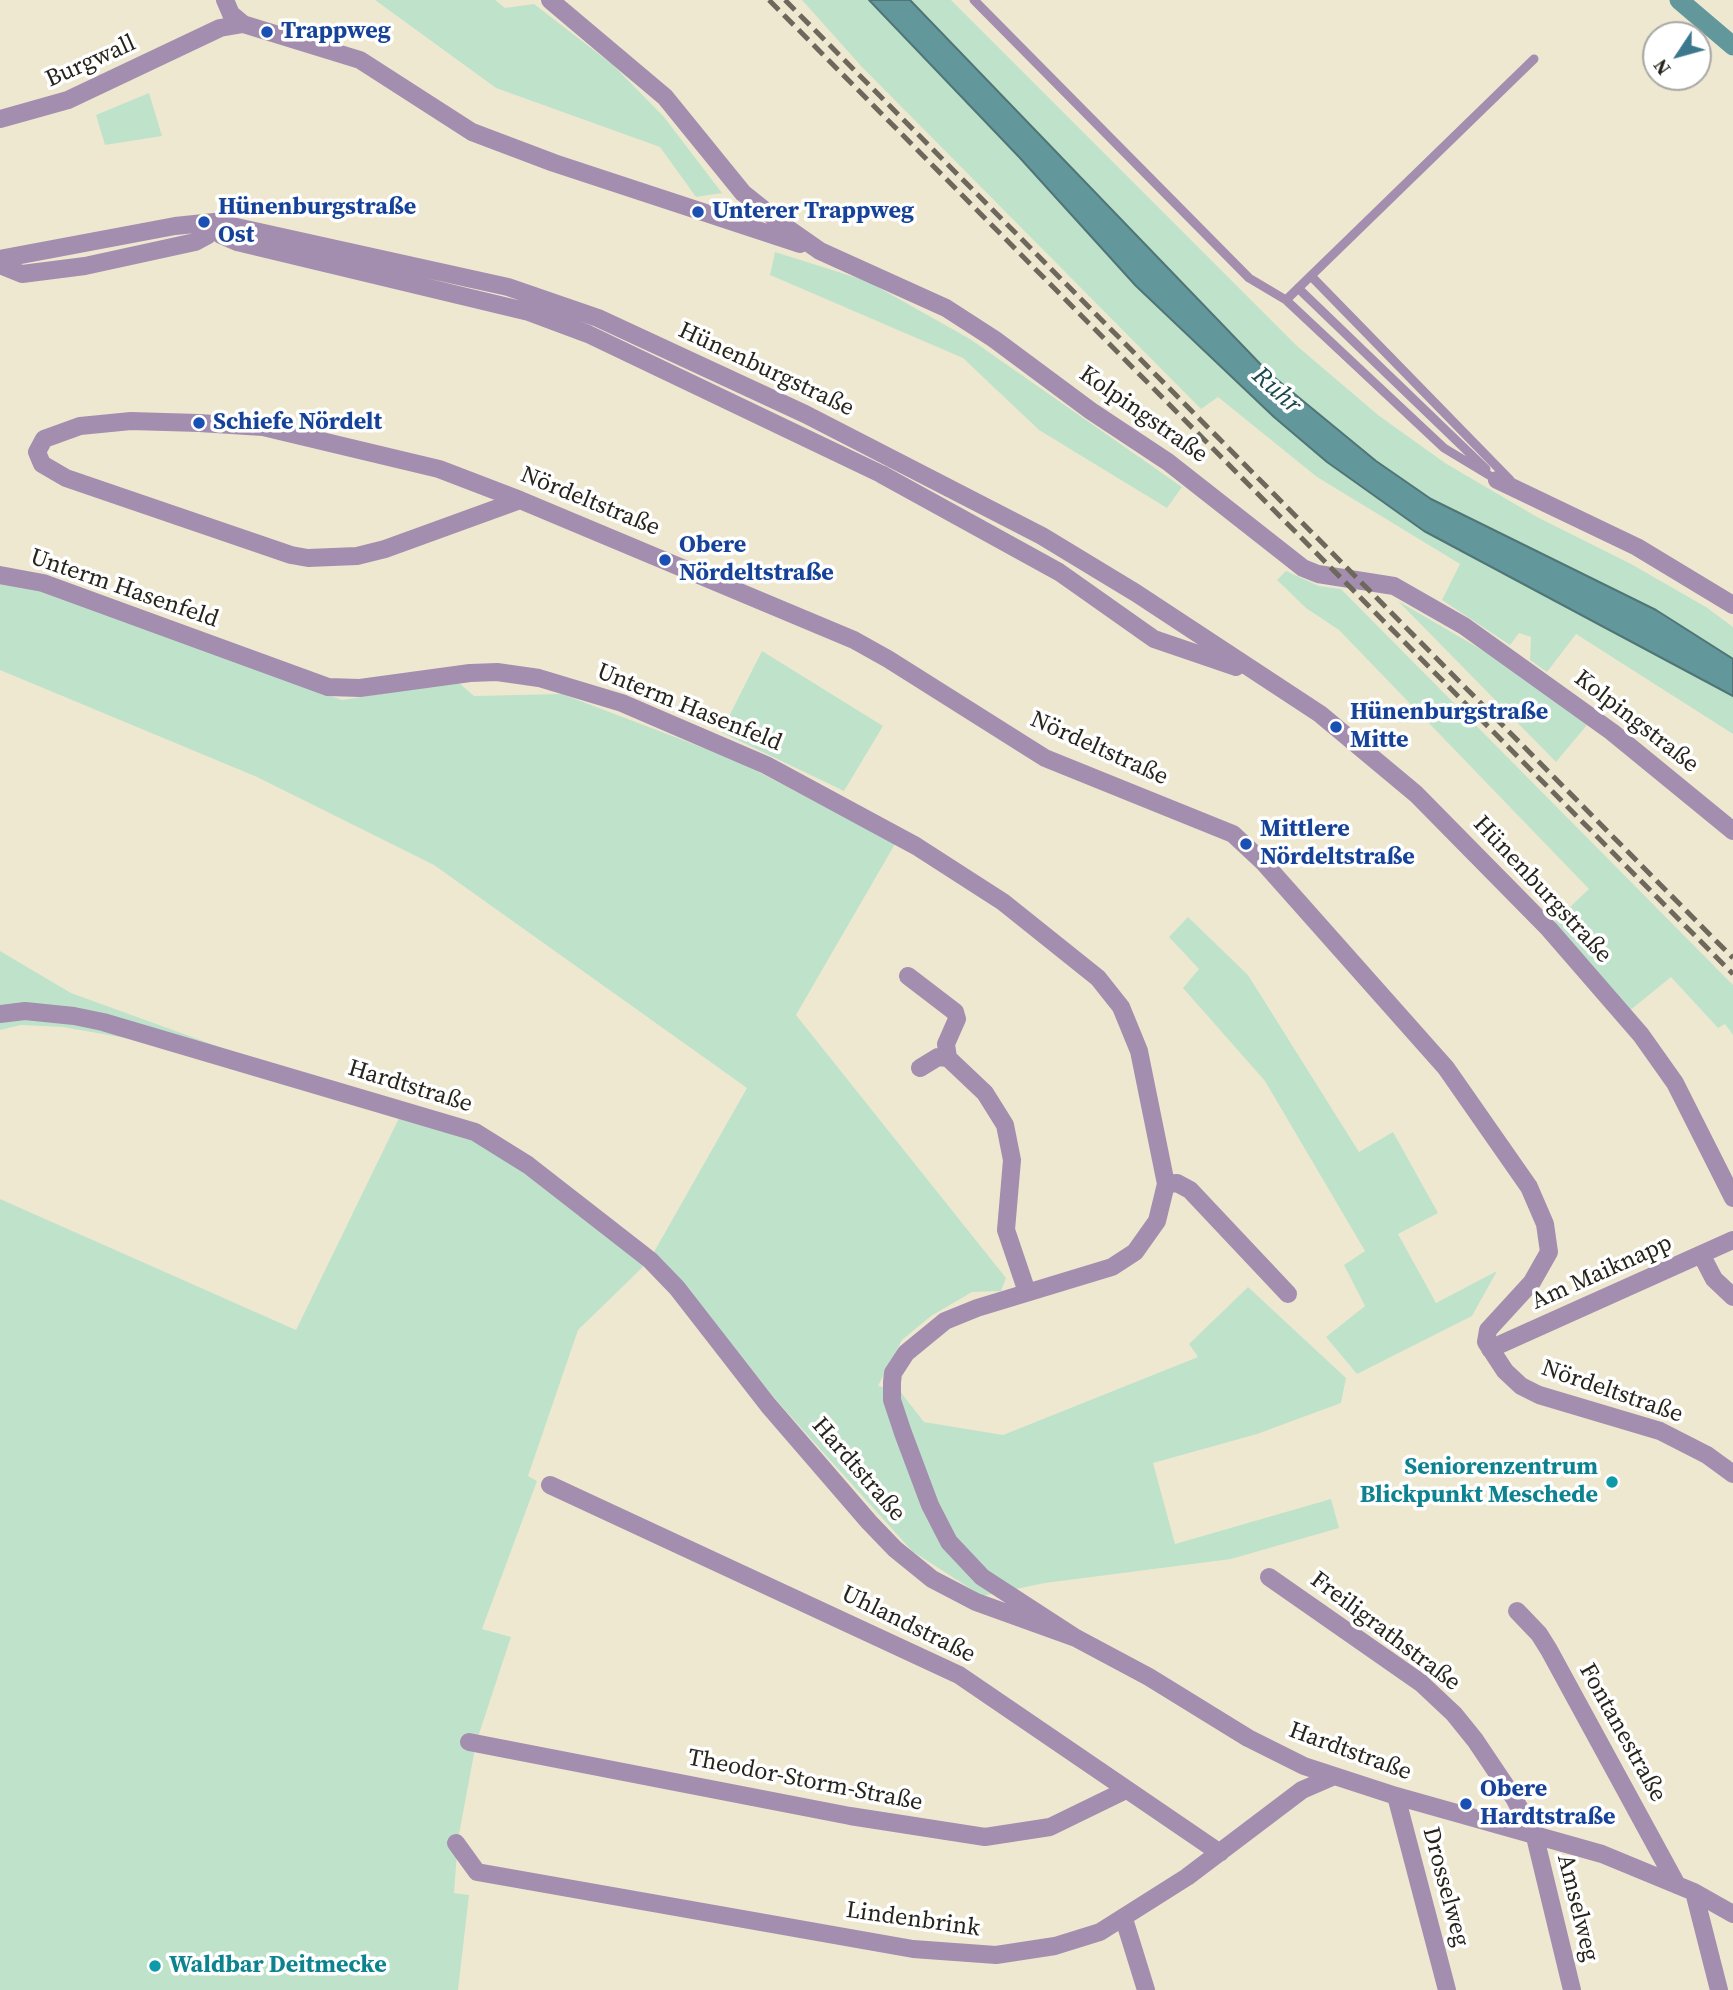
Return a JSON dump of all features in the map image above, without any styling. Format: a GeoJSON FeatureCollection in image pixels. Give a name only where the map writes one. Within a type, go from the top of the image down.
{"type":"FeatureCollection","features":[{"type":"Feature","properties":{"kind":"street"},"geometry":{"type":"LineString","coordinates":[[224,0],[231,14],[243,24],[360,60],[459,125],[498,142],[820,251]]}},
{"type":"Feature","properties":{"kind":"street"},"geometry":{"type":"LineString","coordinates":[[199,38],[224,0]]}},
{"type":"Feature","properties":{"kind":"street","name":"Kolpingstraße"},"geometry":{"type":"LineString","coordinates":[[550,0],[665,97],[743,192],[763,211],[820,251],[946,309],[994,339],[1091,411],[1168,462],[1310,572],[1394,586],[1464,626],[1612,732],[1733,831]]}},
{"type":"Feature","properties":{"kind":"street","name":"Burgwall"},"geometry":{"type":"LineString","coordinates":[[0,119],[68,100],[199,38],[227,26],[243,24]]}},
{"type":"Feature","properties":{"kind":"street"},"geometry":{"type":"LineString","coordinates":[[214,222],[220,235],[227,239]]}},
{"type":"Feature","properties":{"kind":"street"},"geometry":{"type":"LineString","coordinates":[[201,240],[208,235],[214,222]]}},
{"type":"Feature","properties":{"kind":"street","name":"Hünenburgstraße"},"geometry":{"type":"LineString","coordinates":[[0,259],[175,226],[214,222],[542,296],[598,318],[805,414],[1042,536],[1136,593],[1320,714],[1394,774],[1549,929],[1661,1062],[1692,1115],[1733,1198]]}},
{"type":"Feature","properties":{"kind":"street","name":"Hünenburgstraße"},"geometry":{"type":"LineString","coordinates":[[0,265],[22,274],[201,240],[227,239],[529,312],[588,334],[880,474],[1059,572],[1154,639],[1253,671]]}},
{"type":"Feature","properties":{"kind":"street","name":"Nördeltstraße"},"geometry":{"type":"LineString","coordinates":[[520,500],[385,549],[357,556],[308,558],[291,555],[66,478],[42,464],[37,457],[39,445],[44,439],[61,432],[88,425],[131,421],[247,425],[411,461],[520,500],[854,640],[1034,752],[1211,824],[1246,844],[1446,1068],[1529,1187],[1545,1224],[1549,1252],[1532,1282],[1488,1330],[1485,1339],[1490,1349],[1515,1380],[1539,1395],[1640,1423],[1689,1446],[1733,1474]]}},
{"type":"Feature","properties":{"kind":"street"},"geometry":{"type":"LineString","coordinates":[[1497,480],[1637,547],[1733,605]]}},
{"type":"Feature","properties":{"kind":"street","name":"Unterm Hasenfeld"},"geometry":{"type":"LineString","coordinates":[[0,575],[43,583],[328,687],[360,688],[471,673],[510,673],[557,682],[659,718],[823,793],[982,886],[1060,946],[1107,988],[1121,1007],[1136,1038],[1166,1184],[1157,1222],[1129,1258],[1105,1270],[963,1312],[926,1335],[897,1365],[892,1382],[892,1400],[930,1505],[960,1556],[982,1577],[1076,1638]]}},
{"type":"Feature","properties":{"kind":"street"},"geometry":{"type":"LineString","coordinates":[[908,976],[955,1012],[957,1019],[946,1044],[948,1058]]}},
{"type":"Feature","properties":{"kind":"street","name":"Hardtstraße"},"geometry":{"type":"LineString","coordinates":[[0,1014],[25,1011],[103,1022],[462,1126],[503,1147],[650,1259],[854,1504],[920,1572],[965,1597],[1076,1638],[1149,1677],[1248,1738],[1332,1777],[1602,1854],[1694,1892],[1733,1914]]}},
{"type":"Feature","properties":{"kind":"street"},"geometry":{"type":"LineString","coordinates":[[920,1069],[938,1057],[948,1058],[985,1093],[1005,1125],[1012,1160],[1006,1230],[1027,1292]]}},
{"type":"Feature","properties":{"kind":"street"},"geometry":{"type":"LineString","coordinates":[[1166,1184],[1177,1183],[1190,1190],[1288,1294]]}},
{"type":"Feature","properties":{"kind":"street","name":"Am Maiknapp"},"geometry":{"type":"LineString","coordinates":[[1490,1349],[1733,1240]]}},
{"type":"Feature","properties":{"kind":"street"},"geometry":{"type":"LineString","coordinates":[[1702,1256],[1714,1279],[1733,1297]]}},
{"type":"Feature","properties":{"kind":"street","name":"Uhlandstraße"},"geometry":{"type":"LineString","coordinates":[[550,1485],[959,1675],[1220,1853]]}},
{"type":"Feature","properties":{"kind":"street","name":"Freiligrathstraße"},"geometry":{"type":"LineString","coordinates":[[1269,1577],[1410,1675],[1454,1714],[1507,1787],[1535,1837]]}},
{"type":"Feature","properties":{"kind":"street","name":"Fontanestraße"},"geometry":{"type":"LineString","coordinates":[[1517,1611],[1539,1634],[1677,1885]]}},
{"type":"Feature","properties":{"kind":"street","name":"Theodor-Storm-Straße"},"geometry":{"type":"LineString","coordinates":[[469,1742],[863,1818],[985,1837],[1050,1827],[1126,1790]]}},
{"type":"Feature","properties":{"kind":"street","name":"Lindenbrink"},"geometry":{"type":"LineString","coordinates":[[456,1843],[477,1872],[914,1949],[982,1954],[1017,1952],[1080,1939],[1124,1919],[1220,1853],[1302,1790],[1332,1777]]}},
{"type":"Feature","properties":{"kind":"street","name":"Drosselweg"},"geometry":{"type":"LineString","coordinates":[[1396,1796],[1447,1990]]}},
{"type":"Feature","properties":{"kind":"street","name":"Amselweg"},"geometry":{"type":"LineString","coordinates":[[1535,1837],[1572,1990]]}},
{"type":"Feature","properties":{"kind":"street"},"geometry":{"type":"LineString","coordinates":[[1694,1892],[1719,1990]]}},
{"type":"Feature","properties":{"kind":"street"},"geometry":{"type":"LineString","coordinates":[[1124,1919],[1146,1990]]}},
{"type":"Feature","properties":{"kind":"lane"},"geometry":{"type":"LineString","coordinates":[[974,0],[1249,278],[1286,300],[1444,448],[1497,480]]}},
{"type":"Feature","properties":{"kind":"lane"},"geometry":{"type":"LineString","coordinates":[[1286,300],[1534,59]]}},
{"type":"Feature","properties":{"kind":"lane"},"geometry":{"type":"LineString","coordinates":[[1311,276],[1522,494]]}},
{"type":"Feature","properties":{"kind":"lane"},"geometry":{"type":"LineString","coordinates":[[1298,288],[1497,480]]}},
{"type":"Feature","properties":{"kind":"green space"},"geometry":{"type":"Polygon","coordinates":[[[375,0],[495,0],[505,8],[534,4],[613,65],[664,117],[722,193],[696,197],[660,147],[496,88],[375,0]]]}},
{"type":"Feature","properties":{"kind":"green space"},"geometry":{"type":"Polygon","coordinates":[[[802,0],[869,0],[1020,158],[1136,286],[1274,417],[1327,462],[1424,531],[1733,696],[1733,734],[1576,634],[1547,672],[1530,660],[1531,637],[1519,633],[1510,645],[1442,600],[1460,564],[1317,477],[1218,397],[1201,409],[862,67],[802,0]]]}},
{"type":"Feature","properties":{"kind":"green space"},"geometry":{"type":"Polygon","coordinates":[[[910,0],[951,0],[1297,346],[1378,415],[1445,463],[1537,517],[1631,564],[1706,607],[1733,627],[1733,659],[1656,610],[1431,499],[1376,461],[1269,373],[910,0]]]}},
{"type":"Feature","properties":{"kind":"green space"},"geometry":{"type":"Polygon","coordinates":[[[149,93],[162,136],[105,145],[96,115],[149,93]]]}},
{"type":"Feature","properties":{"kind":"green space"},"geometry":{"type":"Polygon","coordinates":[[[775,252],[867,281],[970,339],[1182,487],[1167,508],[1039,430],[963,358],[770,275],[775,252]]]}},
{"type":"Feature","properties":{"kind":"green space"},"geometry":{"type":"Polygon","coordinates":[[[1286,571],[1319,586],[1341,589],[1733,985],[1733,1035],[1725,1024],[1718,1028],[1671,977],[1628,1012],[1552,924],[1589,889],[1339,630],[1306,608],[1277,580],[1286,571]]]}},
{"type":"Feature","properties":{"kind":"green space"},"geometry":{"type":"Polygon","coordinates":[[[0,580],[20,582],[342,700],[458,682],[474,696],[562,694],[738,761],[895,844],[796,1015],[1006,1278],[1001,1291],[972,1292],[931,1316],[902,1340],[878,1386],[899,1390],[924,1422],[1003,1435],[1198,1357],[1189,1344],[1248,1287],[1346,1378],[1341,1403],[1257,1434],[1153,1463],[1175,1544],[1331,1499],[1339,1528],[1231,1559],[1045,1583],[982,1596],[912,1551],[776,1400],[661,1258],[650,1260],[578,1330],[528,1476],[537,1481],[482,1629],[511,1637],[476,1743],[458,1840],[454,1893],[469,1895],[458,1990],[0,1990],[0,1199],[296,1330],[401,1114],[281,1084],[131,1039],[63,1027],[21,1025],[0,1030],[0,951],[71,993],[470,1138],[514,1163],[650,1259],[747,1088],[434,865],[257,777],[0,670],[0,580]]]}},
{"type":"Feature","properties":{"kind":"green space"},"geometry":{"type":"Polygon","coordinates":[[[1398,601],[1501,661],[1587,725],[1556,762],[1398,601]]]}},
{"type":"Feature","properties":{"kind":"green space"},"geometry":{"type":"Polygon","coordinates":[[[762,651],[883,726],[844,791],[721,732],[762,651]]]}},
{"type":"Feature","properties":{"kind":"green space"},"geometry":{"type":"Polygon","coordinates":[[[1188,917],[1248,975],[1359,1152],[1393,1132],[1438,1213],[1398,1234],[1436,1303],[1497,1271],[1472,1316],[1357,1374],[1326,1337],[1365,1306],[1344,1265],[1365,1251],[1265,1081],[1183,988],[1199,969],[1169,937],[1188,917]]]}},
{"type":"Feature","properties":{"kind":"water","name":"Ruhr"},"geometry":{"type":"Polygon","coordinates":[[[869,0],[910,0],[1269,373],[1376,461],[1431,499],[1656,610],[1733,659],[1733,696],[1424,531],[1327,462],[1274,417],[1136,286],[1020,158],[869,0]]]}},
{"type":"Feature","properties":{"kind":"waterway"},"geometry":{"type":"LineString","coordinates":[[1679,0],[1733,46]]}},
{"type":"Feature","properties":{"kind":"railway"},"geometry":{"type":"LineString","coordinates":[[769,0],[1733,974]]}},
{"type":"Feature","properties":{"kind":"railway"},"geometry":{"type":"LineString","coordinates":[[785,0],[1733,958]]}},
{"type":"Feature","properties":{"kind":"place","name":"Trappweg"},"geometry":{"type":"Point","coordinates":[267,32]}},
{"type":"Feature","properties":{"kind":"place","name":"Unterer Trappweg"},"geometry":{"type":"Point","coordinates":[698,212]}},
{"type":"Feature","properties":{"kind":"place","name":"Hünenburgstraße Ost"},"geometry":{"type":"Point","coordinates":[204,222]}},
{"type":"Feature","properties":{"kind":"place","name":"Schiefe Nördelt"},"geometry":{"type":"Point","coordinates":[199,423]}},
{"type":"Feature","properties":{"kind":"place","name":"Obere Nördeltstraße"},"geometry":{"type":"Point","coordinates":[665,560]}},
{"type":"Feature","properties":{"kind":"place","name":"Hünenburgstraße Mitte"},"geometry":{"type":"Point","coordinates":[1336,727]}},
{"type":"Feature","properties":{"kind":"place","name":"Mittlere Nördeltstraße"},"geometry":{"type":"Point","coordinates":[1246,844]}},
{"type":"Feature","properties":{"kind":"place","name":"Seniorenzentrum Blickpunkt Meschede"},"geometry":{"type":"Point","coordinates":[1612,1482]}},
{"type":"Feature","properties":{"kind":"place","name":"Obere Hardtstraße"},"geometry":{"type":"Point","coordinates":[1466,1804]}},
{"type":"Feature","properties":{"kind":"place","name":"Waldbar Deitmecke"},"geometry":{"type":"Point","coordinates":[155,1966]}}]}
